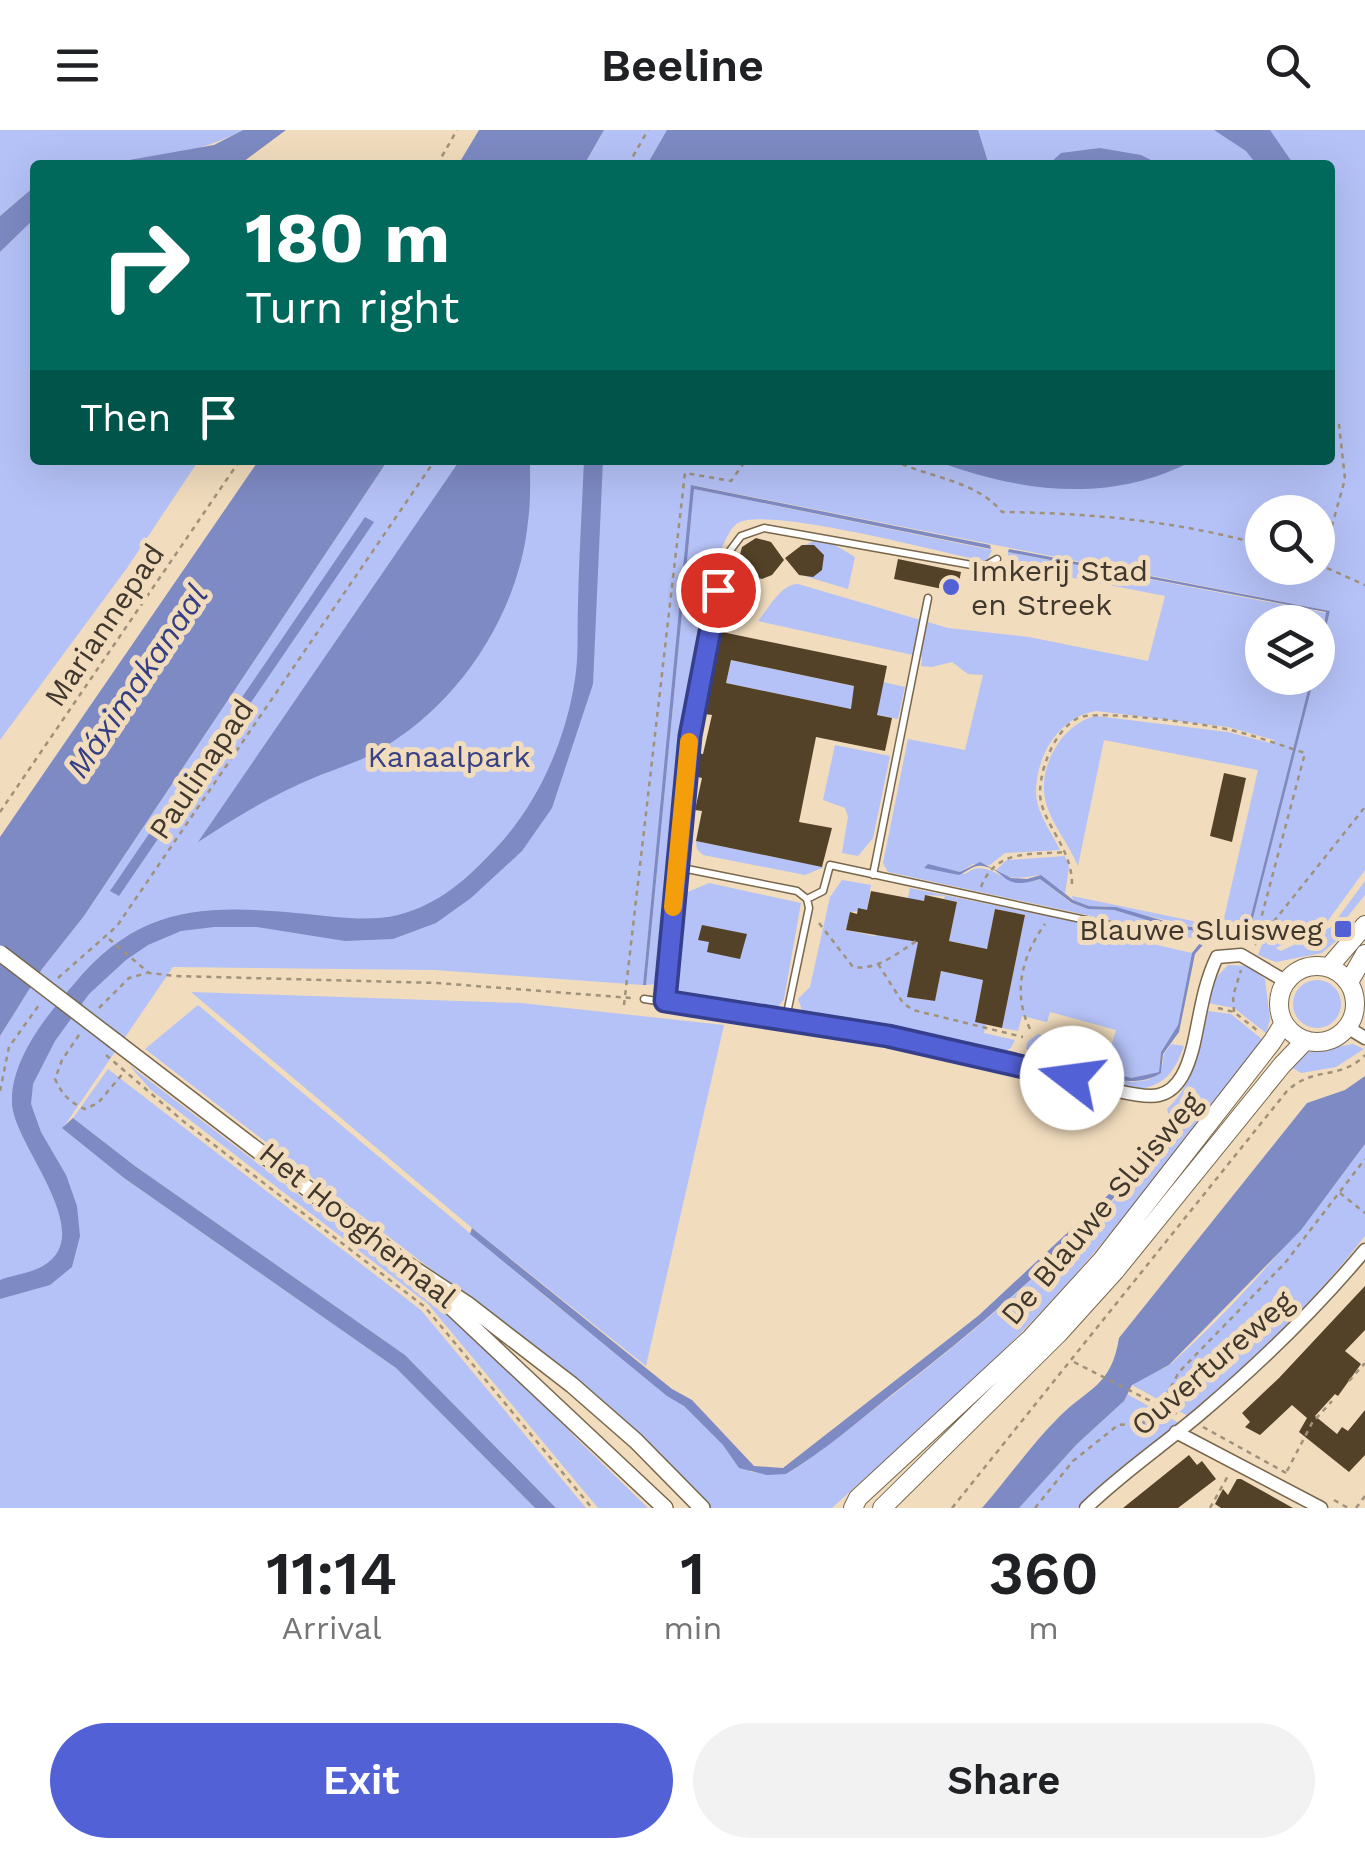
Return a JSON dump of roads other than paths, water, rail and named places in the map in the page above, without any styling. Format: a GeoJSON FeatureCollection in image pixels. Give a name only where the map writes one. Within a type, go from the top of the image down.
{"type":"FeatureCollection","features":[{"type":"Feature","properties":{"kind":"main road"},"geometry":{"type":"LineString","coordinates":[[1329,967],[1365,924]]}},
{"type":"Feature","properties":{"kind":"main road"},"geometry":{"type":"LineString","coordinates":[[1349,982],[1365,954]]}},
{"type":"Feature","properties":{"kind":"main road"},"geometry":{"type":"LineString","coordinates":[[1305,967],[1329,967],[1349,982],[1356,1005],[1348,1027],[1324,1041],[1306,1040],[1284,1022],[1278,1006],[1286,981],[1305,967]]}},
{"type":"Feature","properties":{"kind":"main road","name":"De Blauwe Sluisweg"},"geometry":{"type":"LineString","coordinates":[[840,1508],[856,1503],[1031,1338],[1102,1260],[1284,1022]]}},
{"type":"Feature","properties":{"kind":"main road","name":"De Blauwe Sluisweg"},"geometry":{"type":"LineString","coordinates":[[882,1508],[1059,1333],[1306,1040]]}},
{"type":"Feature","properties":{"kind":"street","name":"Het Hooghemaal"},"geometry":{"type":"LineString","coordinates":[[0,953],[110,1047],[402,1261],[467,1304],[572,1385],[636,1441],[702,1508]]}},
{"type":"Feature","properties":{"kind":"street"},"geometry":{"type":"LineString","coordinates":[[1038,1068],[1138,1095],[1158,1096],[1174,1087],[1184,1072],[1216,958],[1243,956],[1286,981]]}},
{"type":"Feature","properties":{"kind":"street"},"geometry":{"type":"LineString","coordinates":[[1348,1027],[1365,1038]]}},
{"type":"Feature","properties":{"kind":"street","name":"Ouvertureweg"},"geometry":{"type":"LineString","coordinates":[[1086,1508],[1115,1479],[1191,1421],[1281,1341],[1365,1250]]}},
{"type":"Feature","properties":{"kind":"street","name":"Het Hooghemaal"},"geometry":{"type":"LineString","coordinates":[[402,1261],[665,1508]]}},
{"type":"Feature","properties":{"kind":"street"},"geometry":{"type":"LineString","coordinates":[[1176,1432],[1321,1508]]}},
{"type":"Feature","properties":{"kind":"lane"},"geometry":{"type":"LineString","coordinates":[[665,1001],[690,736],[702,658],[726,556],[741,536],[764,528],[983,567],[997,560]]}},
{"type":"Feature","properties":{"kind":"lane"},"geometry":{"type":"LineString","coordinates":[[873,875],[928,598]]}},
{"type":"Feature","properties":{"kind":"lane"},"geometry":{"type":"LineString","coordinates":[[786,1018],[808,904],[823,891],[830,865],[1151,934]]}},
{"type":"Feature","properties":{"kind":"lane"},"geometry":{"type":"LineString","coordinates":[[677,867],[796,892],[808,904]]}},
{"type":"Feature","properties":{"kind":"lane"},"geometry":{"type":"LineString","coordinates":[[644,999],[786,1018],[1038,1068]]}},
{"type":"Feature","properties":{"kind":"water"},"geometry":{"type":"Polygon","coordinates":[[[243,130],[286,130],[246,160],[129,160],[214,145],[243,130]]]}},
{"type":"Feature","properties":{"kind":"water"},"geometry":{"type":"Polygon","coordinates":[[[479,130],[604,130],[587,160],[461,160],[479,130]]]}},
{"type":"Feature","properties":{"kind":"water"},"geometry":{"type":"Polygon","coordinates":[[[667,130],[978,130],[987,160],[650,160],[667,130]]]}},
{"type":"Feature","properties":{"kind":"water"},"geometry":{"type":"Polygon","coordinates":[[[1214,130],[1270,130],[1291,160],[1253,160],[1214,130]]]}},
{"type":"Feature","properties":{"kind":"water"},"geometry":{"type":"Polygon","coordinates":[[[1100,148],[1151,160],[1053,160],[1061,153],[1100,148]]]}},
{"type":"Feature","properties":{"kind":"water"},"geometry":{"type":"Polygon","coordinates":[[[30,190],[30,223],[0,252],[0,216],[30,190]]]}},
{"type":"Feature","properties":{"kind":"water","name":"Máximakanaal"},"geometry":{"type":"Polygon","coordinates":[[[256,465],[385,465],[0,1036],[0,837],[256,465]]]}},
{"type":"Feature","properties":{"kind":"water"},"geometry":{"type":"Polygon","coordinates":[[[457,465],[530,465],[530,506],[512,591],[479,655],[457,685],[404,734],[366,757],[267,800],[198,842],[457,465]]]}},
{"type":"Feature","properties":{"kind":"water"},"geometry":{"type":"Polygon","coordinates":[[[584,465],[603,465],[593,684],[552,808],[522,851],[471,898],[436,923],[393,939],[345,941],[257,927],[214,927],[181,931],[148,945],[126,960],[89,994],[55,1041],[33,1084],[31,1104],[41,1132],[66,1175],[77,1206],[80,1236],[72,1267],[50,1285],[0,1299],[0,1280],[43,1266],[58,1251],[62,1232],[49,1187],[25,1141],[12,1102],[17,1070],[42,1024],[100,957],[125,937],[152,923],[180,915],[239,910],[364,919],[387,917],[440,897],[463,880],[525,812],[557,748],[575,679],[584,465]]]}},
{"type":"Feature","properties":{"kind":"water"},"geometry":{"type":"Polygon","coordinates":[[[949,465],[1183,465],[1130,483],[1064,489],[1031,486],[949,465]]]}},
{"type":"Feature","properties":{"kind":"water"},"geometry":{"type":"Polygon","coordinates":[[[691,485],[990,545],[991,549],[694,489],[643,985],[691,485]]]}},
{"type":"Feature","properties":{"kind":"water"},"geometry":{"type":"Polygon","coordinates":[[[365,517],[374,522],[119,896],[110,891],[365,517]]]}},
{"type":"Feature","properties":{"kind":"water"},"geometry":{"type":"Polygon","coordinates":[[[1009,549],[1299,605],[1289,605],[1008,552],[1009,549]]]}},
{"type":"Feature","properties":{"kind":"water"},"geometry":{"type":"Polygon","coordinates":[[[1310,695],[1250,930],[1236,939],[1214,932],[1195,954],[1179,1032],[1163,1054],[1161,1073],[1148,1079],[1119,1080],[1045,1059],[1046,1055],[1131,1078],[1159,1072],[1161,1052],[1178,1025],[1192,953],[1209,932],[1176,929],[1114,910],[1088,909],[1072,903],[1040,879],[1012,882],[983,866],[959,875],[924,868],[928,864],[960,872],[980,862],[1011,878],[1041,875],[1073,900],[1089,906],[1116,907],[1178,925],[1241,934],[1248,927],[1310,695]]]}},
{"type":"Feature","properties":{"kind":"water"},"geometry":{"type":"Polygon","coordinates":[[[1365,1076],[1365,1144],[1301,1230],[1169,1365],[1132,1385],[1124,1401],[1077,1444],[1019,1508],[982,1508],[1049,1428],[1104,1377],[1119,1338],[1307,1103],[1345,1090],[1365,1076]]]}},
{"type":"Feature","properties":{"kind":"water"},"geometry":{"type":"Polygon","coordinates":[[[73,1118],[135,1166],[405,1355],[556,1508],[535,1508],[396,1368],[124,1178],[62,1128],[73,1118]]]}},
{"type":"Feature","properties":{"kind":"water"},"geometry":{"type":"Polygon","coordinates":[[[1174,1120],[1178,1124],[1146,1162],[1043,1269],[929,1365],[786,1474],[767,1475],[739,1468],[723,1445],[684,1406],[470,1234],[472,1228],[672,1389],[692,1400],[754,1466],[783,1468],[978,1316],[1108,1195],[1174,1120]]]}},
{"type":"Feature","properties":{"kind":"place","name":"Imkerij Stad en Streek"},"geometry":{"type":"Point","coordinates":[951,587]}},
{"type":"Feature","properties":{"kind":"place","name":"Blauwe Sluisweg"},"geometry":{"type":"Point","coordinates":[1343,929]}},
{"type":"Feature","properties":{"kind":"park label","name":"Kanaalpark"},"geometry":{"type":"Point","coordinates":[449,756]}}]}
